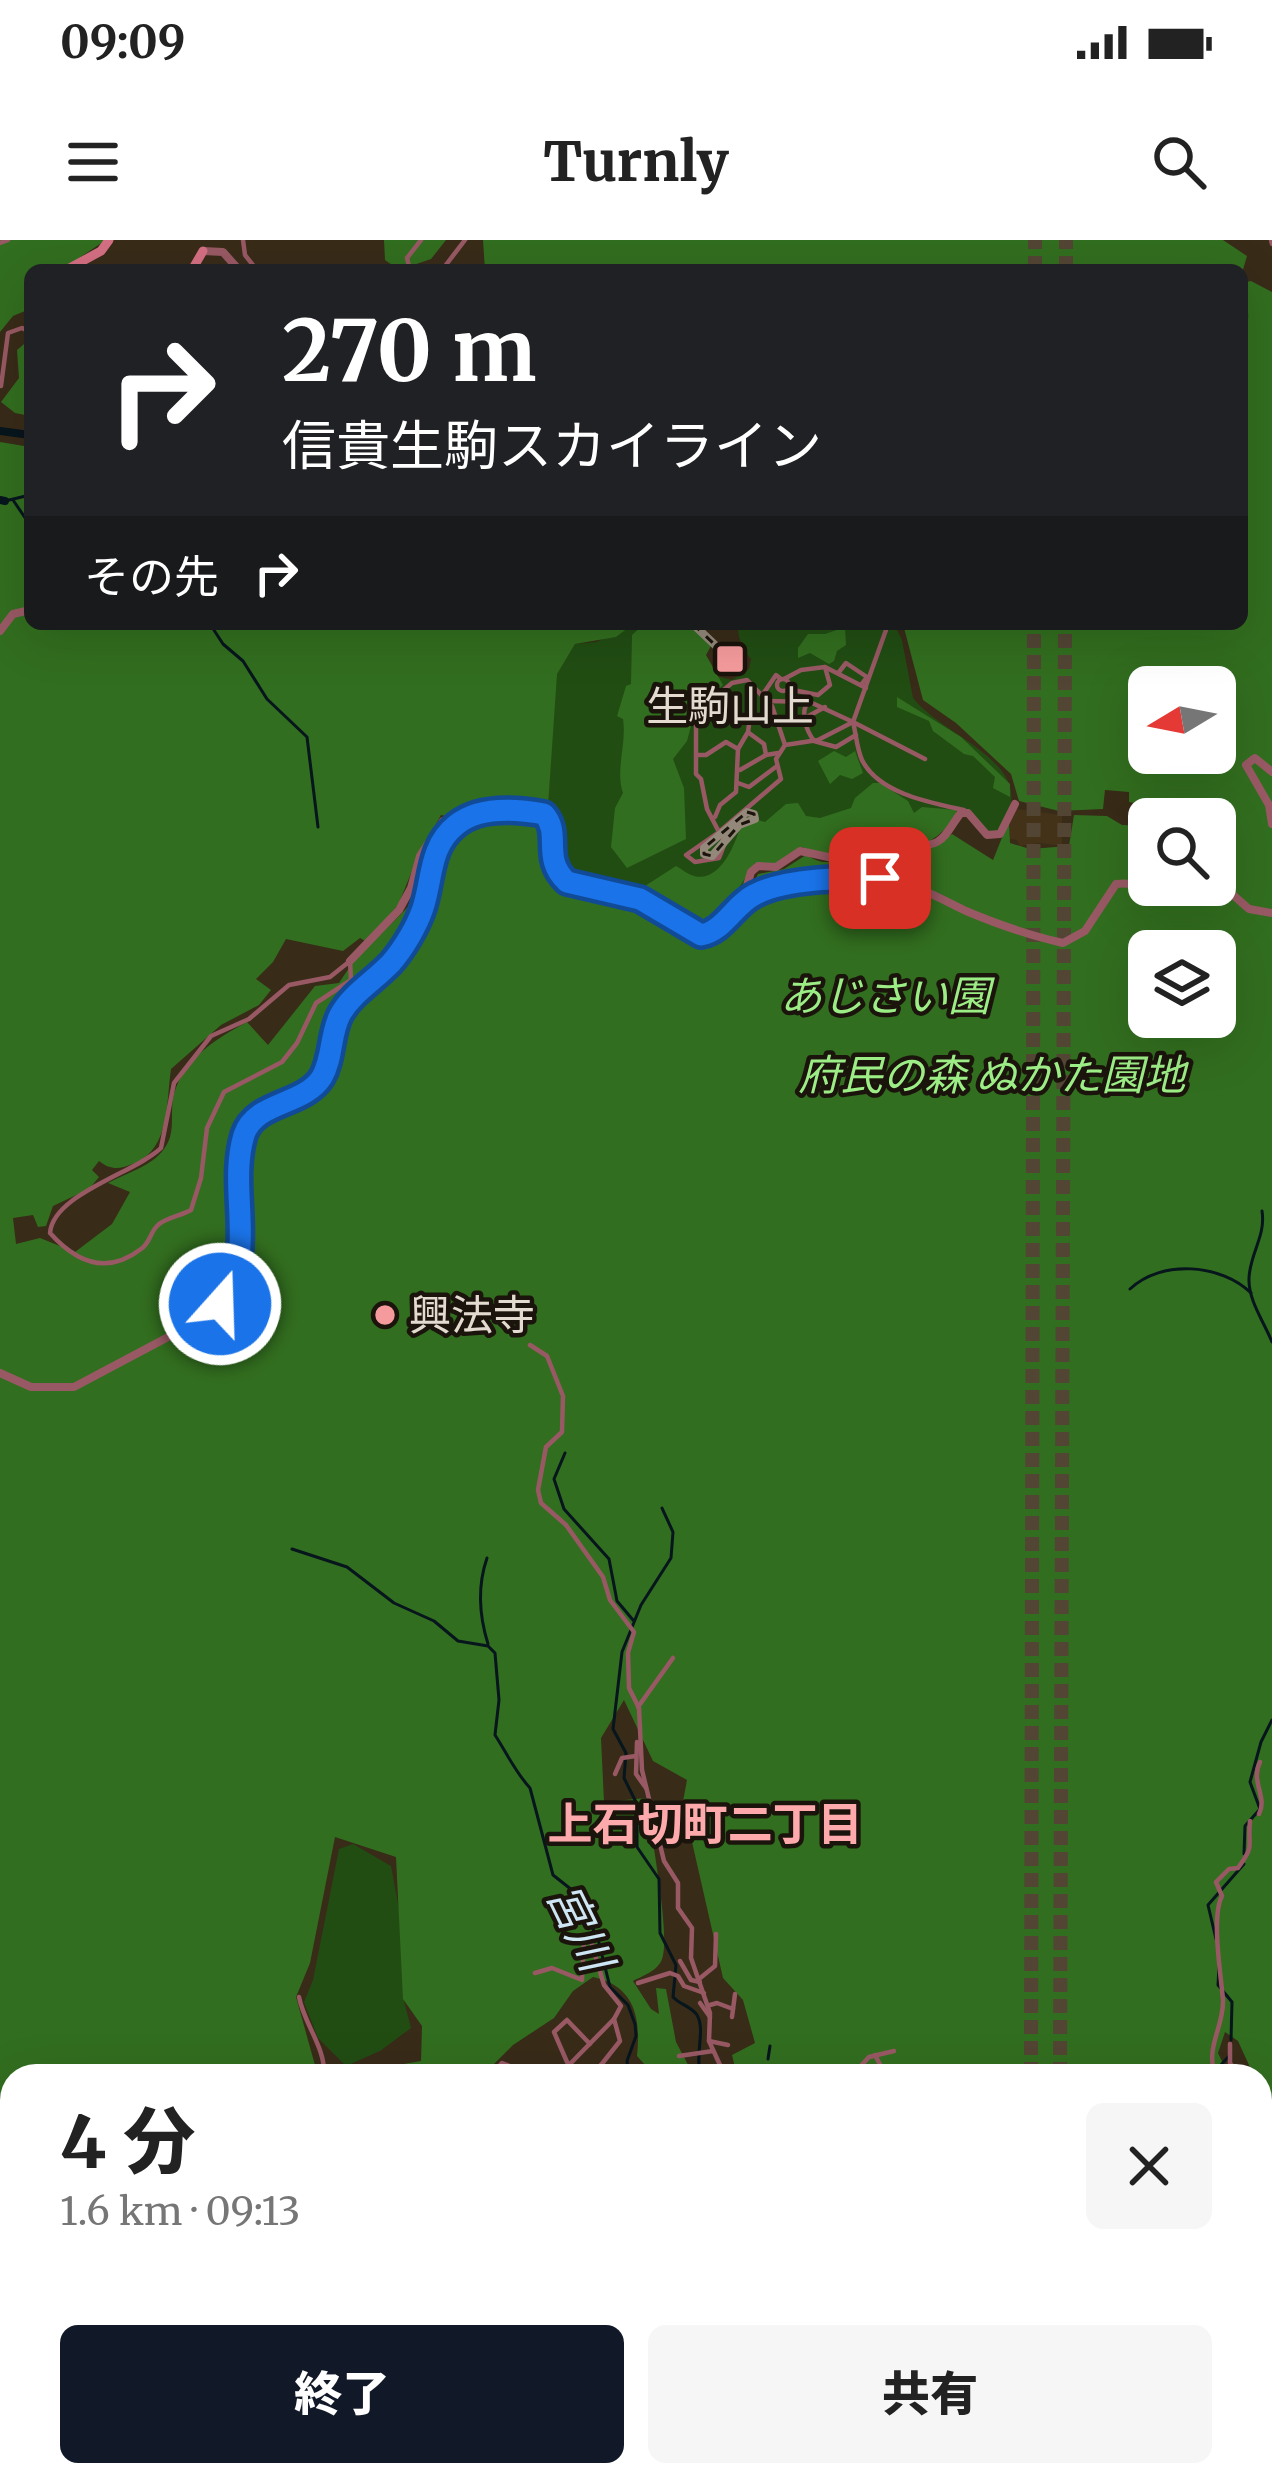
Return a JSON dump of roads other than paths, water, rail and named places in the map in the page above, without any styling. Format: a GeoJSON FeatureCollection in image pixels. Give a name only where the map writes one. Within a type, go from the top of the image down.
{"type":"FeatureCollection","features":[{"type":"Feature","properties":{"kind":"main road"},"geometry":{"type":"LineString","coordinates":[[77,264],[101,251],[109,240]]}},
{"type":"Feature","properties":{"kind":"street"},"geometry":{"type":"LineString","coordinates":[[447,264],[465,240]]}},
{"type":"Feature","properties":{"kind":"street"},"geometry":{"type":"LineString","coordinates":[[206,247],[228,254],[235,264]]}},
{"type":"Feature","properties":{"kind":"street"},"geometry":{"type":"LineString","coordinates":[[1,386],[7,336],[17,328],[24,330]]}},
{"type":"Feature","properties":{"kind":"street"},"geometry":{"type":"LineString","coordinates":[[0,631],[14,614],[24,612]]}},
{"type":"Feature","properties":{"kind":"street"},"geometry":{"type":"LineString","coordinates":[[863,687],[886,630]]}},
{"type":"Feature","properties":{"kind":"street"},"geometry":{"type":"LineString","coordinates":[[839,673],[846,663],[867,677],[853,722],[862,760],[874,773],[916,801],[968,813],[987,835],[1000,834],[1015,803]]}},
{"type":"Feature","properties":{"kind":"street"},"geometry":{"type":"LineString","coordinates":[[782,679],[824,667],[863,687]]}},
{"type":"Feature","properties":{"kind":"street"},"geometry":{"type":"LineString","coordinates":[[765,698],[776,675],[788,689],[824,694],[830,685],[824,667]]}},
{"type":"Feature","properties":{"kind":"street"},"geometry":{"type":"LineString","coordinates":[[785,745],[779,720],[748,680],[732,683],[696,713],[696,774],[701,779],[713,820],[719,832],[725,843],[719,858],[695,862],[686,855],[713,839],[719,832],[782,779],[778,753],[785,745],[814,741],[853,722]]}},
{"type":"Feature","properties":{"kind":"street"},"geometry":{"type":"LineString","coordinates":[[713,820],[720,805],[734,794],[738,749],[748,732],[754,687]]}},
{"type":"Feature","properties":{"kind":"street"},"geometry":{"type":"LineString","coordinates":[[765,698],[825,707],[925,759]]}},
{"type":"Feature","properties":{"kind":"street"},"geometry":{"type":"LineString","coordinates":[[808,701],[805,718],[814,741]]}},
{"type":"Feature","properties":{"kind":"street"},"geometry":{"type":"LineString","coordinates":[[805,718],[825,707]]}},
{"type":"Feature","properties":{"kind":"street"},"geometry":{"type":"LineString","coordinates":[[748,732],[764,744],[766,755]]}},
{"type":"Feature","properties":{"kind":"street"},"geometry":{"type":"LineString","coordinates":[[814,741],[836,748],[856,735]]}},
{"type":"Feature","properties":{"kind":"street"},"geometry":{"type":"LineString","coordinates":[[696,755],[703,756],[726,742],[754,764],[757,782]]}},
{"type":"Feature","properties":{"kind":"street"},"geometry":{"type":"LineString","coordinates":[[739,770],[778,753]]}},
{"type":"Feature","properties":{"kind":"street"},"geometry":{"type":"LineString","coordinates":[[1272,772],[1259,759],[1249,759],[1246,765],[1247,774],[1269,805],[1272,824]]}},
{"type":"Feature","properties":{"kind":"street"},"geometry":{"type":"LineString","coordinates":[[737,783],[749,787],[777,766]]}},
{"type":"Feature","properties":{"kind":"street"},"geometry":{"type":"LineString","coordinates":[[734,794],[744,811]]}},
{"type":"Feature","properties":{"kind":"street"},"geometry":{"type":"LineString","coordinates":[[704,795],[720,805]]}},
{"type":"Feature","properties":{"kind":"street"},"geometry":{"type":"LineString","coordinates":[[0,1373],[31,1388],[74,1387],[204,1318],[220,1304],[229,1293],[240,1258],[245,1131],[254,1119],[305,1093],[321,1079],[340,1016],[400,951],[423,909],[434,853],[460,822],[487,812],[544,814],[551,822],[551,858],[560,875],[580,888],[645,896],[693,926],[705,927],[746,889],[758,866],[784,864],[800,851],[833,858],[854,837],[862,836],[886,845],[934,844],[944,838],[961,813],[968,813]]}},
{"type":"Feature","properties":{"kind":"street"},"geometry":{"type":"LineString","coordinates":[[350,961],[351,980],[316,1003],[282,1062],[224,1092],[205,1136],[201,1178],[190,1210],[157,1226],[141,1250],[116,1259],[80,1262],[50,1233],[53,1219],[68,1205],[161,1148],[174,1083],[211,1036],[249,1018],[289,985],[330,977],[350,961],[399,910],[420,856],[443,821],[460,822]]}},
{"type":"Feature","properties":{"kind":"street"},"geometry":{"type":"LineString","coordinates":[[603,891],[643,900],[701,935],[710,934],[753,895],[843,878],[897,882],[974,914],[1064,943],[1085,931],[1121,882],[1128,884]]}},
{"type":"Feature","properties":{"kind":"street"},"geometry":{"type":"LineString","coordinates":[[1236,898],[1249,909],[1272,913]]}},
{"type":"Feature","properties":{"kind":"street"},"geometry":{"type":"LineString","coordinates":[[530,1345],[551,1364],[563,1396],[565,1420],[560,1436],[546,1447],[539,1497],[603,1577],[610,1600],[632,1628],[629,1688],[638,1707],[642,1770],[664,1861],[678,1883],[678,1908],[692,1928],[691,1958],[710,2017],[709,2042],[720,2064]]}},
{"type":"Feature","properties":{"kind":"street"},"geometry":{"type":"LineString","coordinates":[[638,1707],[673,1658]]}},
{"type":"Feature","properties":{"kind":"street"},"geometry":{"type":"LineString","coordinates":[[637,1742],[636,1774],[649,1792]]}},
{"type":"Feature","properties":{"kind":"street"},"geometry":{"type":"LineString","coordinates":[[615,1774],[622,1758],[636,1756]]}},
{"type":"Feature","properties":{"kind":"street"},"geometry":{"type":"LineString","coordinates":[[1258,1814],[1262,1803],[1254,1778],[1260,1762]]}},
{"type":"Feature","properties":{"kind":"street"},"geometry":{"type":"LineString","coordinates":[[1212,2064],[1223,2002],[1215,1910],[1222,1896],[1216,1882],[1238,1868],[1250,1852],[1250,1822]]}},
{"type":"Feature","properties":{"kind":"street"},"geometry":{"type":"LineString","coordinates":[[700,1981],[715,1966],[716,1934]]}},
{"type":"Feature","properties":{"kind":"street"},"geometry":{"type":"LineString","coordinates":[[535,1972],[552,1968],[582,1980],[584,1937],[589,1936],[605,1989],[622,2006],[570,2064]]}},
{"type":"Feature","properties":{"kind":"street"},"geometry":{"type":"LineString","coordinates":[[680,1961],[691,1980],[700,1981]]}},
{"type":"Feature","properties":{"kind":"street"},"geometry":{"type":"LineString","coordinates":[[638,1983],[670,1973],[704,1993]]}},
{"type":"Feature","properties":{"kind":"street"},"geometry":{"type":"LineString","coordinates":[[704,2004],[717,2003],[733,2013],[735,1994]]}},
{"type":"Feature","properties":{"kind":"street"},"geometry":{"type":"LineString","coordinates":[[299,1997],[324,2064]]}},
{"type":"Feature","properties":{"kind":"street"},"geometry":{"type":"LineString","coordinates":[[602,2064],[620,2041],[614,2019]]}},
{"type":"Feature","properties":{"kind":"street"},"geometry":{"type":"LineString","coordinates":[[569,2064],[554,2032],[567,2020],[590,2044]]}},
{"type":"Feature","properties":{"kind":"street"},"geometry":{"type":"LineString","coordinates":[[709,2042],[728,2045]]}},
{"type":"Feature","properties":{"kind":"street"},"geometry":{"type":"LineString","coordinates":[[1230,2044],[1231,2064]]}},
{"type":"Feature","properties":{"kind":"street"},"geometry":{"type":"LineString","coordinates":[[679,2056],[713,2051]]}},
{"type":"Feature","properties":{"kind":"street"},"geometry":{"type":"LineString","coordinates":[[864,2064],[875,2055],[894,2051]]}},
{"type":"Feature","properties":{"kind":"street"},"geometry":{"type":"LineString","coordinates":[[875,2055],[880,2064]]}},
{"type":"Feature","properties":{"kind":"waterway"},"geometry":{"type":"LineString","coordinates":[[0,431],[24,434]]}},
{"type":"Feature","properties":{"kind":"waterway"},"geometry":{"type":"LineString","coordinates":[[5,501],[24,496]]}},
{"type":"Feature","properties":{"kind":"waterway"},"geometry":{"type":"LineString","coordinates":[[0,500],[5,501]]}},
{"type":"Feature","properties":{"kind":"waterway"},"geometry":{"type":"LineString","coordinates":[[13,500],[24,516]]}},
{"type":"Feature","properties":{"kind":"waterway"},"geometry":{"type":"LineString","coordinates":[[214,630],[243,661],[267,699],[307,737],[318,827]]}},
{"type":"Feature","properties":{"kind":"waterway"},"geometry":{"type":"LineString","coordinates":[[1262,1211],[1249,1286],[1272,1342]]}},
{"type":"Feature","properties":{"kind":"waterway"},"geometry":{"type":"LineString","coordinates":[[1130,1289],[1158,1273],[1191,1269],[1224,1276],[1251,1293]]}},
{"type":"Feature","properties":{"kind":"waterway"},"geometry":{"type":"LineString","coordinates":[[565,1453],[554,1479],[564,1509],[609,1559],[617,1601],[633,1620]]}},
{"type":"Feature","properties":{"kind":"waterway"},"geometry":{"type":"LineString","coordinates":[[662,1508],[673,1532],[671,1558],[641,1605],[622,1652],[613,1729],[626,1753],[624,1778],[637,1804],[637,1847],[659,1879],[660,1933],[676,1965],[673,1997],[695,2012],[699,2021],[700,2064]]}},
{"type":"Feature","properties":{"kind":"waterway","name":"宮川"},"geometry":{"type":"LineString","coordinates":[[292,1549],[347,1567],[394,1603],[434,1621],[458,1641],[488,1646],[495,1653],[499,1700],[495,1735],[530,1788],[553,1875],[579,1901],[598,1939],[610,1987],[628,2005],[636,2036],[627,2064]]}},
{"type":"Feature","properties":{"kind":"waterway"},"geometry":{"type":"LineString","coordinates":[[487,1558],[480,1601],[488,1644]]}},
{"type":"Feature","properties":{"kind":"waterway"},"geometry":{"type":"LineString","coordinates":[[1244,1854],[1245,1826],[1260,1809],[1250,1782],[1272,1720]]}},
{"type":"Feature","properties":{"kind":"waterway"},"geometry":{"type":"LineString","coordinates":[[1216,1939],[1208,1905],[1244,1864]]}},
{"type":"Feature","properties":{"kind":"waterway"},"geometry":{"type":"LineString","coordinates":[[1219,1966],[1218,1985],[1232,2002],[1231,2040]]}},
{"type":"Feature","properties":{"kind":"waterway"},"geometry":{"type":"LineString","coordinates":[[768,2059],[770,2046]]}},
{"type":"Feature","properties":{"kind":"waterway"},"geometry":{"type":"LineString","coordinates":[[1222,2064],[1230,2055]]}},
{"type":"Feature","properties":{"kind":"tunnel"},"geometry":{"type":"LineString","coordinates":[[1035,240],[1035,264]]}},
{"type":"Feature","properties":{"kind":"tunnel"},"geometry":{"type":"LineString","coordinates":[[1066,240],[1066,264]]}},
{"type":"Feature","properties":{"kind":"tunnel"},"geometry":{"type":"LineString","coordinates":[[1031,2064],[1034,630]]}},
{"type":"Feature","properties":{"kind":"tunnel"},"geometry":{"type":"LineString","coordinates":[[1060,2064],[1065,630]]}},
{"type":"Feature","properties":{"kind":"railway"},"geometry":{"type":"LineString","coordinates":[[699,630],[735,664]]}},
{"type":"Feature","properties":{"kind":"railway"},"geometry":{"type":"LineString","coordinates":[[747,812],[755,819],[739,825],[712,856],[704,854],[704,848],[747,812]]}},
{"type":"Feature","properties":{"kind":"place","name":"生駒山上"},"geometry":{"type":"Point","coordinates":[730,659]}},
{"type":"Feature","properties":{"kind":"place","name":"興法寺"},"geometry":{"type":"Point","coordinates":[385,1315]}},
{"type":"Feature","properties":{"kind":"district","name":"上石切町二丁目"},"geometry":{"type":"Point","coordinates":[705,1824]}},
{"type":"Feature","properties":{"kind":"park label","name":"あじさい園"},"geometry":{"type":"Point","coordinates":[885,996]}},
{"type":"Feature","properties":{"kind":"park label","name":"府民の森 ぬかた園地"},"geometry":{"type":"Point","coordinates":[992,1075]}}]}
